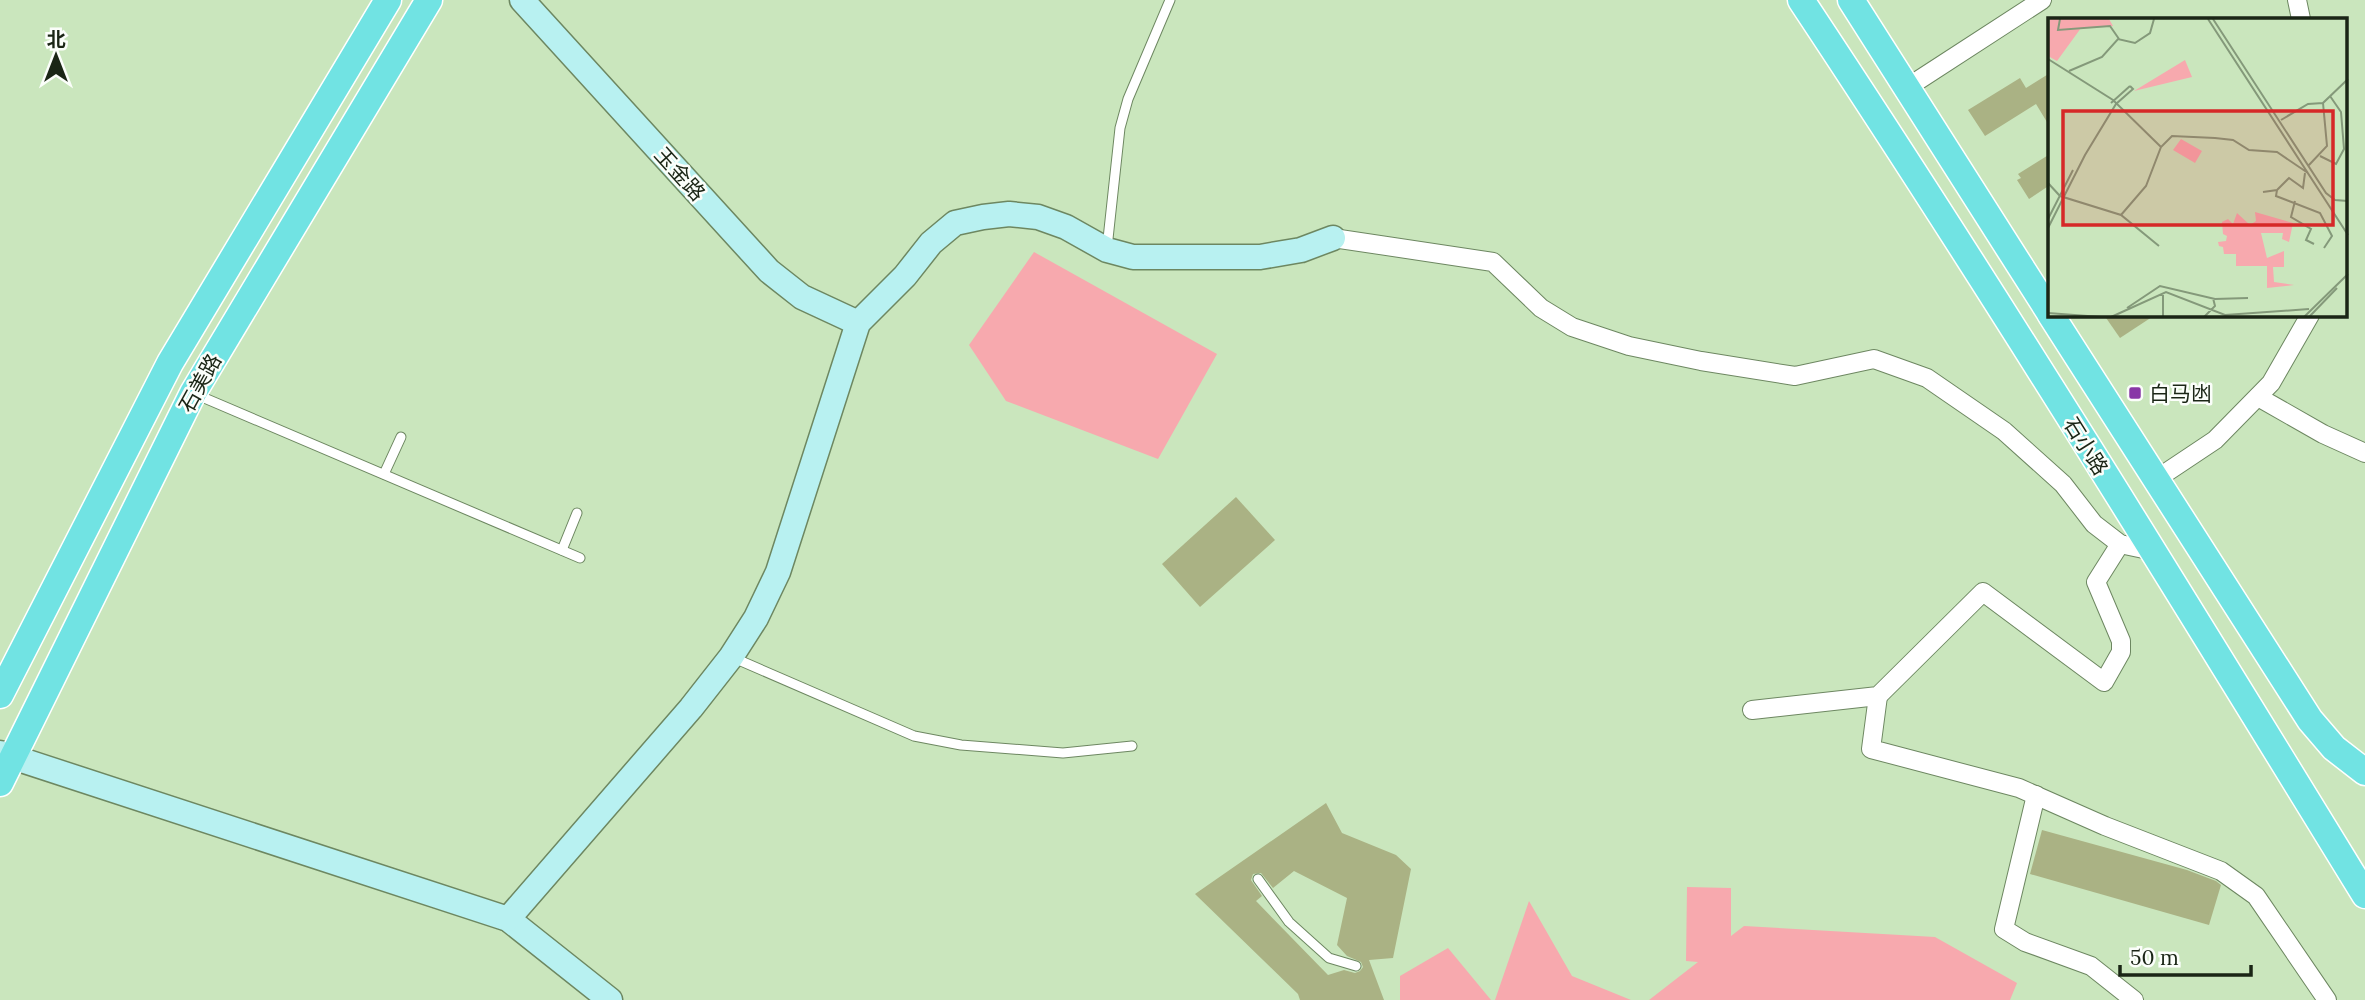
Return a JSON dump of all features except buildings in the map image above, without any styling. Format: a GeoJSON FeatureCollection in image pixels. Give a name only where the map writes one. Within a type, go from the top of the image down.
{"type":"FeatureCollection","features":[{"type":"Feature","properties":{"kind":"main road","name":"石美路"},"geometry":{"type":"LineString","coordinates":[[0,695],[170,363],[388,0]]}},
{"type":"Feature","properties":{"kind":"main road","name":"石美路"},"geometry":{"type":"LineString","coordinates":[[0,783],[6,756],[193,393],[429,0]]}},
{"type":"Feature","properties":{"kind":"main road","name":"石小路"},"geometry":{"type":"LineString","coordinates":[[1801,0],[1882,122],[2153,551],[2365,895]]}},
{"type":"Feature","properties":{"kind":"main road","name":"石小路"},"geometry":{"type":"LineString","coordinates":[[1851,0],[2048,309]]}},
{"type":"Feature","properties":{"kind":"main road","name":"石小路"},"geometry":{"type":"LineString","coordinates":[[2053,317],[2310,720],[2334,748],[2365,772]]}},
{"type":"Feature","properties":{"kind":"street","name":"玉金路"},"geometry":{"type":"LineString","coordinates":[[522,0],[769,271],[802,297],[858,323]]}},
{"type":"Feature","properties":{"kind":"street"},"geometry":{"type":"LineString","coordinates":[[1908,87],[2042,0]]}},
{"type":"Feature","properties":{"kind":"street"},"geometry":{"type":"LineString","coordinates":[[2297,0],[2301,18]]}},
{"type":"Feature","properties":{"kind":"street"},"geometry":{"type":"LineString","coordinates":[[508,919],[691,708],[731,657],[756,618],[778,572],[858,323],[905,276],[932,243],[955,223],[1009,215],[1038,217],[1066,227],[1107,250],[1133,257],[1260,257],[1301,250],[1333,238],[1493,262],[1541,308],[1572,327],[1629,346],[1794,376],[1874,359],[1927,378],[2004,431],[2063,484],[2094,524],[2120,544],[2153,551]]}},
{"type":"Feature","properties":{"kind":"street"},"geometry":{"type":"LineString","coordinates":[[2155,480],[2215,440],[2258,397],[2271,383],[2309,317]]}},
{"type":"Feature","properties":{"kind":"street"},"geometry":{"type":"LineString","coordinates":[[2258,397],[2323,434],[2365,453]]}},
{"type":"Feature","properties":{"kind":"street"},"geometry":{"type":"LineString","coordinates":[[2120,544],[2096,582],[2121,641],[2121,652],[2104,682],[1983,592],[1878,696],[1871,749],[2019,788],[2105,826],[2221,871],[2256,895],[2327,1000]]}},
{"type":"Feature","properties":{"kind":"street"},"geometry":{"type":"LineString","coordinates":[[1752,710],[1878,696]]}},
{"type":"Feature","properties":{"kind":"street"},"geometry":{"type":"LineString","coordinates":[[6,756],[508,919],[610,1000]]}},
{"type":"Feature","properties":{"kind":"street"},"geometry":{"type":"LineString","coordinates":[[2036,795],[2004,929],[2025,942],[2091,966],[2134,1000]]}},
{"type":"Feature","properties":{"kind":"lane"},"geometry":{"type":"LineString","coordinates":[[1107,250],[1120,128],[1128,99],[1170,0]]}},
{"type":"Feature","properties":{"kind":"lane"},"geometry":{"type":"LineString","coordinates":[[193,393],[580,558]]}},
{"type":"Feature","properties":{"kind":"lane"},"geometry":{"type":"LineString","coordinates":[[384,474],[401,437]]}},
{"type":"Feature","properties":{"kind":"lane"},"geometry":{"type":"LineString","coordinates":[[562,550],[577,513]]}},
{"type":"Feature","properties":{"kind":"lane"},"geometry":{"type":"LineString","coordinates":[[731,657],[914,736],[961,745],[1063,753],[1132,746]]}},
{"type":"Feature","properties":{"kind":"lane"},"geometry":{"type":"LineString","coordinates":[[1258,879],[1289,922],[1329,958],[1356,966]]}},
{"type":"Feature","properties":{"kind":"shaded area"},"geometry":{"type":"Polygon","coordinates":[[[1034,252],[1217,354],[1158,459],[1006,401],[969,345],[1034,252]]]}},
{"type":"Feature","properties":{"kind":"shaded area"},"geometry":{"type":"Polygon","coordinates":[[[1687,887],[1731,888],[1731,936],[1744,926],[1935,937],[2017,983],[2010,1000],[1649,1000],[1698,962],[1686,961],[1687,887]]]}},
{"type":"Feature","properties":{"kind":"shaded area"},"geometry":{"type":"Polygon","coordinates":[[[1529,901],[1572,976],[1631,1000],[1495,1000],[1529,901]]]}},
{"type":"Feature","properties":{"kind":"shaded area"},"geometry":{"type":"Polygon","coordinates":[[[1448,948],[1491,1000],[1400,1000],[1400,976],[1448,948]]]}},
{"type":"Feature","properties":{"kind":"place","name":"白马凼"},"geometry":{"type":"Point","coordinates":[2135,393]}}]}
